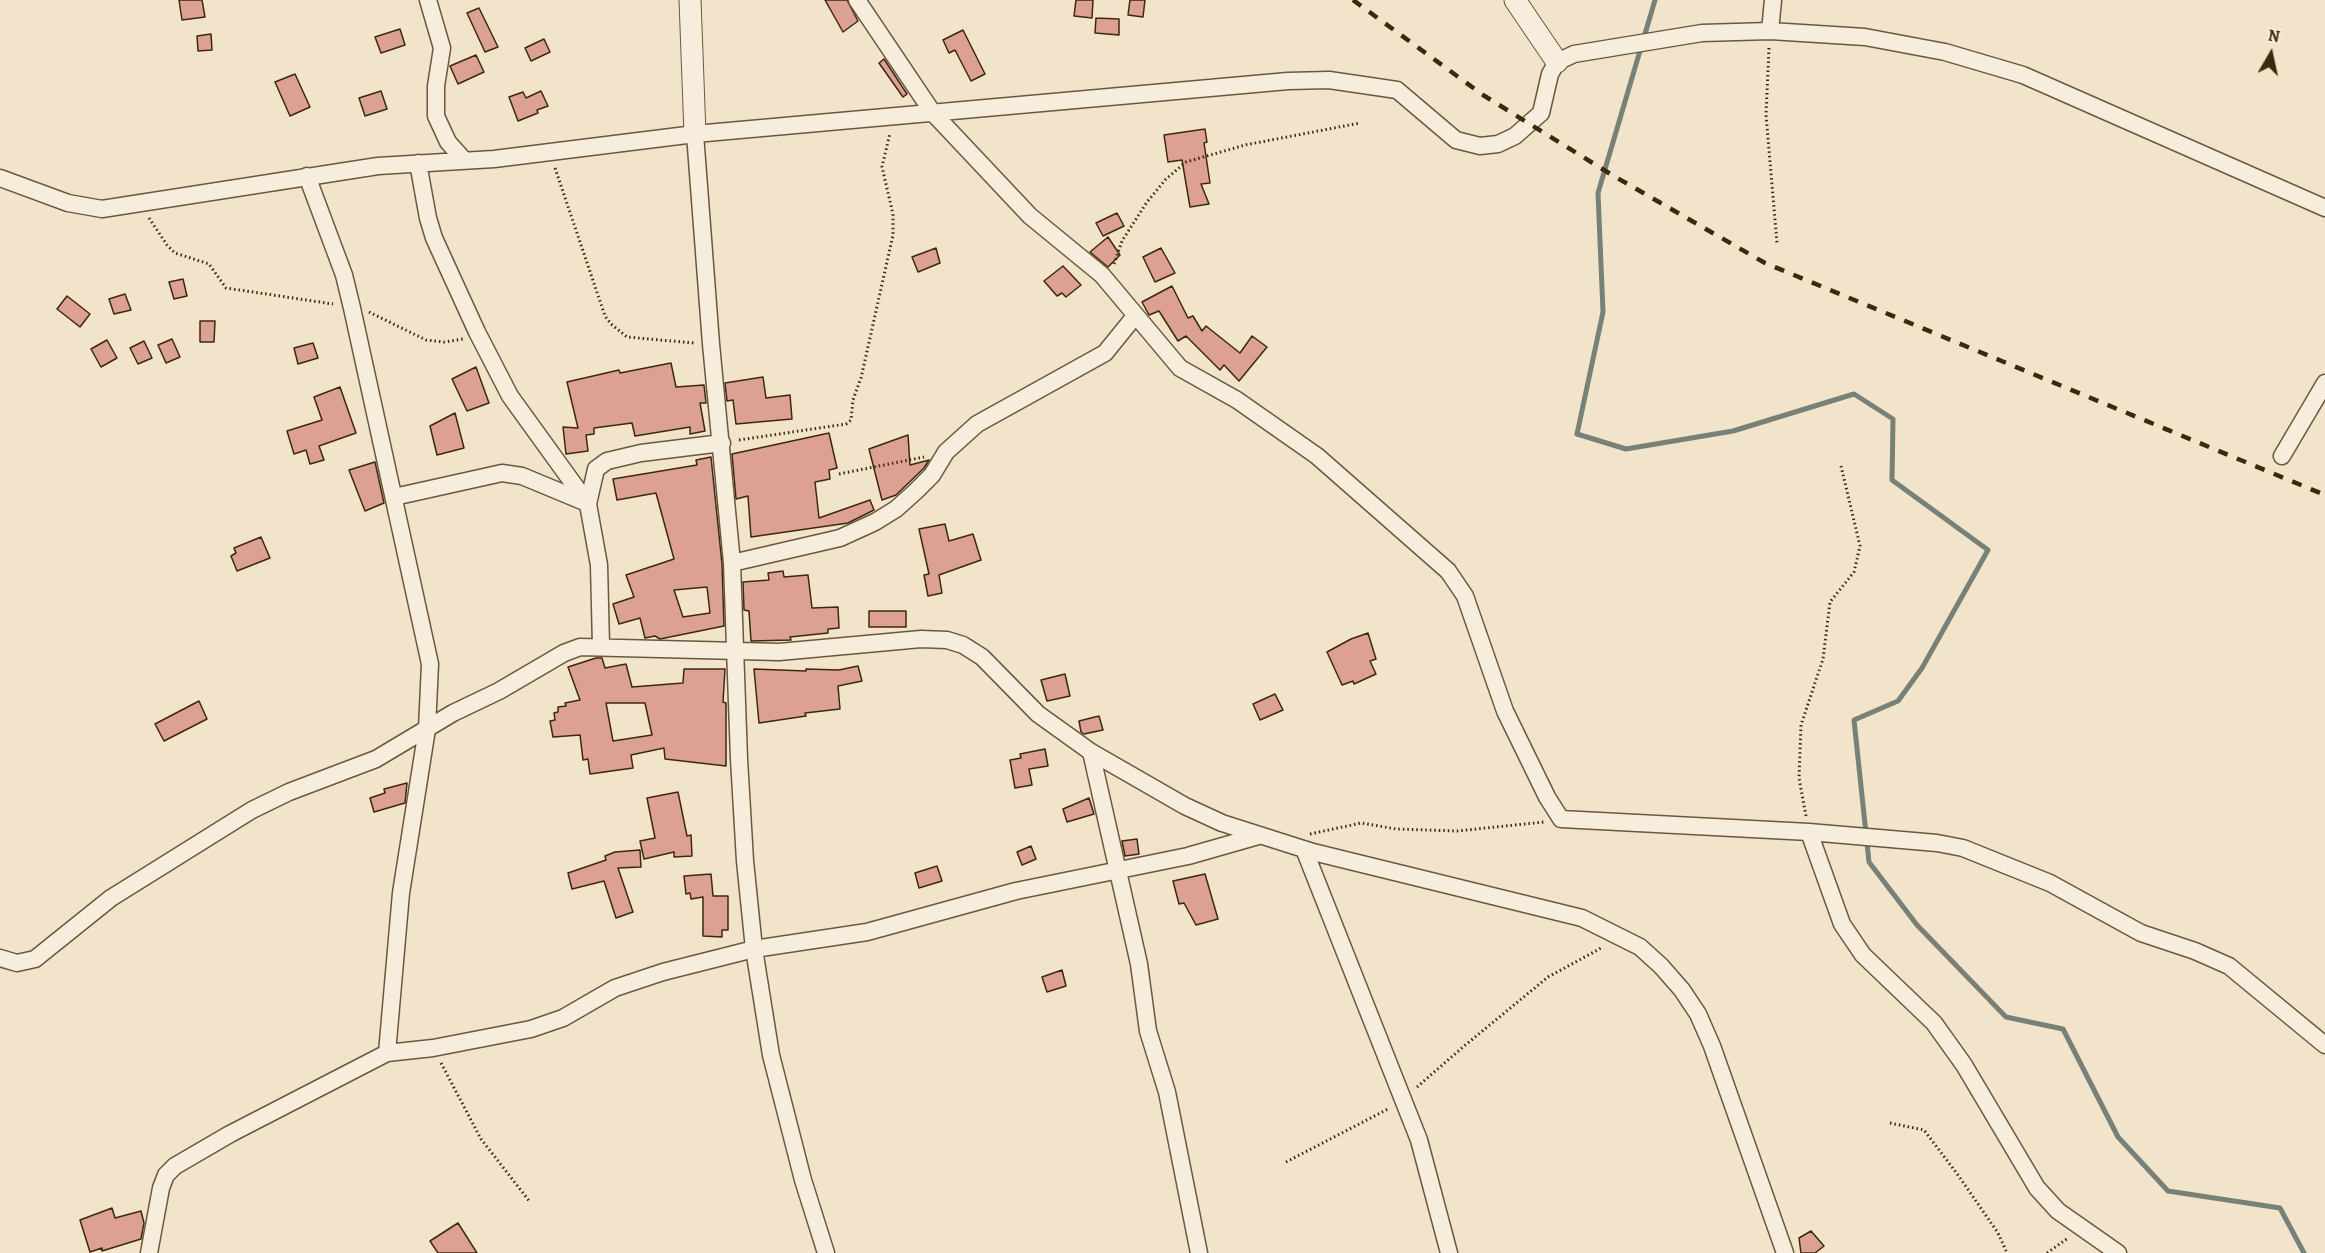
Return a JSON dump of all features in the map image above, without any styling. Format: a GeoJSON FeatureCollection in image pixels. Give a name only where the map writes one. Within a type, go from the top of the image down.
{"type":"FeatureCollection","features":[{"type":"Feature","properties":{"kind":"street"},"geometry":{"type":"LineString","coordinates":[[428,0],[442,48],[435,93],[436,116],[448,142],[464,160]]}},
{"type":"Feature","properties":{"kind":"street"},"geometry":{"type":"LineString","coordinates":[[690,0],[695,134],[711,344],[732,563],[744,850],[754,949],[771,1055],[803,1180],[826,1253]]}},
{"type":"Feature","properties":{"kind":"street"},"geometry":{"type":"LineString","coordinates":[[857,0],[933,113],[1030,216],[1090,264],[1180,368],[1237,400],[1317,456],[1448,571],[1465,596],[1505,711],[1552,809],[1561,819],[1809,832],[1937,843],[1963,848],[2050,883],[2141,933],[2212,957],[2248,979],[2325,1045]]}},
{"type":"Feature","properties":{"kind":"street"},"geometry":{"type":"LineString","coordinates":[[1515,0],[1557,62]]}},
{"type":"Feature","properties":{"kind":"street"},"geometry":{"type":"LineString","coordinates":[[1770,32],[1773,0]]}},
{"type":"Feature","properties":{"kind":"street"},"geometry":{"type":"LineString","coordinates":[[0,178],[85,207],[102,209],[139,205],[307,176],[418,163],[550,152],[695,134],[1288,81],[1329,80],[1397,90],[1456,140],[1480,146],[1498,144],[1515,136],[1541,113],[1550,74],[1557,62],[1593,50],[1702,33],[1770,32],[1865,37],[1945,52],[2023,75],[2325,208]]}},
{"type":"Feature","properties":{"kind":"street"},"geometry":{"type":"LineString","coordinates":[[418,163],[434,238],[483,344],[510,396],[588,504]]}},
{"type":"Feature","properties":{"kind":"street"},"geometry":{"type":"LineString","coordinates":[[307,176],[344,275],[430,664],[427,729],[401,893],[387,1053]]}},
{"type":"Feature","properties":{"kind":"street"},"geometry":{"type":"LineString","coordinates":[[732,563],[840,538],[875,522],[896,509],[915,492],[932,475],[946,452],[960,438],[995,412],[1105,352],[1136,316]]}},
{"type":"Feature","properties":{"kind":"street"},"geometry":{"type":"LineString","coordinates":[[2282,456],[2325,383]]}},
{"type":"Feature","properties":{"kind":"street"},"geometry":{"type":"LineString","coordinates":[[601,646],[599,565],[588,504],[596,469],[608,461],[641,453],[722,443]]}},
{"type":"Feature","properties":{"kind":"street"},"geometry":{"type":"LineString","coordinates":[[394,497],[502,473],[522,477],[588,504]]}},
{"type":"Feature","properties":{"kind":"street"},"geometry":{"type":"LineString","coordinates":[[0,958],[17,963],[35,959],[111,898],[218,830],[289,792],[376,759],[564,653],[580,647],[778,652],[930,638],[963,645],[982,657],[1038,714],[1091,752],[1185,806],[1222,824],[1304,849],[1582,918],[1624,938],[1661,966],[1698,1014],[1712,1046],[1785,1253]]}},
{"type":"Feature","properties":{"kind":"street"},"geometry":{"type":"LineString","coordinates":[[1091,752],[1139,964],[1148,1031],[1167,1092],[1199,1253]]}},
{"type":"Feature","properties":{"kind":"street"},"geometry":{"type":"LineString","coordinates":[[1809,832],[1842,924],[1863,955],[1934,1023],[1964,1065],[2037,1188],[2058,1211],[2118,1253]]}},
{"type":"Feature","properties":{"kind":"street"},"geometry":{"type":"LineString","coordinates":[[149,1253],[161,1188],[166,1175],[175,1166],[230,1134],[387,1053],[433,1048],[531,1029],[563,1018],[615,988],[638,979],[754,949],[867,932],[1016,891],[1117,871],[1258,836]]}},
{"type":"Feature","properties":{"kind":"street"},"geometry":{"type":"LineString","coordinates":[[1304,849],[1419,1140],[1449,1253]]}},
{"type":"Feature","properties":{"kind":"path"},"geometry":{"type":"LineString","coordinates":[[1770,32],[1766,98],[1777,243]]}},
{"type":"Feature","properties":{"kind":"path"},"geometry":{"type":"LineString","coordinates":[[722,443],[850,422],[853,400],[861,378],[893,235],[893,214],[882,167],[895,117]]}},
{"type":"Feature","properties":{"kind":"path"},"geometry":{"type":"LineString","coordinates":[[1112,290],[1114,266],[1122,242],[1147,202],[1177,168],[1200,156],[1224,150],[1360,123]]}},
{"type":"Feature","properties":{"kind":"path"},"geometry":{"type":"LineString","coordinates":[[550,152],[586,262],[610,324],[627,337],[711,344]]}},
{"type":"Feature","properties":{"kind":"path"},"geometry":{"type":"LineString","coordinates":[[139,205],[167,245],[183,256],[212,266],[226,288],[352,308],[379,316],[426,340],[444,342],[464,339],[483,344]]}},
{"type":"Feature","properties":{"kind":"path"},"geometry":{"type":"LineString","coordinates":[[839,474],[946,452]]}},
{"type":"Feature","properties":{"kind":"path"},"geometry":{"type":"LineString","coordinates":[[1809,832],[1799,778],[1801,725],[1823,659],[1830,602],[1854,572],[1860,546],[1841,466]]}},
{"type":"Feature","properties":{"kind":"path"},"geometry":{"type":"LineString","coordinates":[[1283,843],[1317,831],[1355,823],[1406,829],[1457,831],[1561,819]]}},
{"type":"Feature","properties":{"kind":"path"},"geometry":{"type":"LineString","coordinates":[[1286,1162],[1402,1101],[1548,977],[1583,956],[1624,938]]}},
{"type":"Feature","properties":{"kind":"path"},"geometry":{"type":"LineString","coordinates":[[433,1048],[482,1139],[530,1202]]}},
{"type":"Feature","properties":{"kind":"path"},"geometry":{"type":"LineString","coordinates":[[1890,1123],[1924,1130],[1965,1184],[1998,1233],[2007,1253]]}},
{"type":"Feature","properties":{"kind":"path"},"geometry":{"type":"LineString","coordinates":[[2047,1253],[2082,1229]]}},
{"type":"Feature","properties":{"kind":"building"},"geometry":{"type":"Polygon","coordinates":[[[179,0],[202,0],[205,17],[182,20],[179,0]]]}},
{"type":"Feature","properties":{"kind":"building"},"geometry":{"type":"Polygon","coordinates":[[[825,0],[847,0],[858,21],[843,32],[825,0]]]}},
{"type":"Feature","properties":{"kind":"building"},"geometry":{"type":"Polygon","coordinates":[[[1076,0],[1093,0],[1092,18],[1074,16],[1076,0]]]}},
{"type":"Feature","properties":{"kind":"building"},"geometry":{"type":"Polygon","coordinates":[[[1130,0],[1145,0],[1143,17],[1128,15],[1130,0]]]}},
{"type":"Feature","properties":{"kind":"building"},"geometry":{"type":"Polygon","coordinates":[[[479,8],[498,47],[485,52],[467,13],[479,8]]]}},
{"type":"Feature","properties":{"kind":"building"},"geometry":{"type":"Polygon","coordinates":[[[1096,18],[1119,19],[1119,35],[1095,33],[1096,18]]]}},
{"type":"Feature","properties":{"kind":"building"},"geometry":{"type":"Polygon","coordinates":[[[400,29],[405,45],[381,53],[375,37],[400,29]]]}},
{"type":"Feature","properties":{"kind":"building"},"geometry":{"type":"Polygon","coordinates":[[[963,30],[985,74],[971,81],[955,50],[949,53],[943,40],[963,30]]]}},
{"type":"Feature","properties":{"kind":"building"},"geometry":{"type":"Polygon","coordinates":[[[211,34],[212,50],[198,51],[197,36],[211,34]]]}},
{"type":"Feature","properties":{"kind":"building"},"geometry":{"type":"Polygon","coordinates":[[[544,39],[550,52],[531,61],[525,48],[544,39]]]}},
{"type":"Feature","properties":{"kind":"building"},"geometry":{"type":"Polygon","coordinates":[[[476,55],[484,72],[458,84],[450,66],[476,55]]]}},
{"type":"Feature","properties":{"kind":"building"},"geometry":{"type":"Polygon","coordinates":[[[884,59],[907,94],[903,97],[879,63],[884,59]]]}},
{"type":"Feature","properties":{"kind":"building"},"geometry":{"type":"Polygon","coordinates":[[[295,74],[310,107],[290,116],[275,82],[295,74]]]}},
{"type":"Feature","properties":{"kind":"building"},"geometry":{"type":"Polygon","coordinates":[[[381,91],[387,109],[365,116],[359,98],[381,91]]]}},
{"type":"Feature","properties":{"kind":"building"},"geometry":{"type":"Polygon","coordinates":[[[541,91],[548,106],[518,121],[509,97],[523,92],[526,98],[541,91]]]}},
{"type":"Feature","properties":{"kind":"building"},"geometry":{"type":"Polygon","coordinates":[[[1205,129],[1207,142],[1204,143],[1210,183],[1201,184],[1209,204],[1190,207],[1182,160],[1168,162],[1164,135],[1205,129]]]}},
{"type":"Feature","properties":{"kind":"building"},"geometry":{"type":"Polygon","coordinates":[[[1117,213],[1124,226],[1103,236],[1096,223],[1117,213]]]}},
{"type":"Feature","properties":{"kind":"building"},"geometry":{"type":"Polygon","coordinates":[[[1108,237],[1120,255],[1108,267],[1090,252],[1108,237]]]}},
{"type":"Feature","properties":{"kind":"building"},"geometry":{"type":"Polygon","coordinates":[[[936,248],[940,263],[918,272],[912,257],[936,248]]]}},
{"type":"Feature","properties":{"kind":"building"},"geometry":{"type":"Polygon","coordinates":[[[1161,248],[1175,273],[1155,282],[1143,257],[1161,248]]]}},
{"type":"Feature","properties":{"kind":"building"},"geometry":{"type":"Polygon","coordinates":[[[1063,266],[1081,285],[1066,297],[1062,293],[1057,296],[1044,281],[1063,266]]]}},
{"type":"Feature","properties":{"kind":"building"},"geometry":{"type":"Polygon","coordinates":[[[183,279],[187,296],[174,299],[169,282],[183,279]]]}},
{"type":"Feature","properties":{"kind":"building"},"geometry":{"type":"Polygon","coordinates":[[[1172,286],[1188,318],[1193,316],[1202,331],[1206,326],[1240,353],[1252,336],[1267,347],[1239,381],[1224,365],[1220,370],[1186,336],[1178,341],[1159,311],[1149,315],[1142,302],[1172,286]]]}},
{"type":"Feature","properties":{"kind":"building"},"geometry":{"type":"Polygon","coordinates":[[[125,294],[131,310],[114,314],[109,299],[125,294]]]}},
{"type":"Feature","properties":{"kind":"building"},"geometry":{"type":"Polygon","coordinates":[[[67,296],[90,314],[80,327],[57,309],[67,296]]]}},
{"type":"Feature","properties":{"kind":"building"},"geometry":{"type":"Polygon","coordinates":[[[200,321],[215,321],[214,342],[200,342],[200,321]]]}},
{"type":"Feature","properties":{"kind":"building"},"geometry":{"type":"Polygon","coordinates":[[[172,339],[180,357],[166,363],[158,345],[172,339]]]}},
{"type":"Feature","properties":{"kind":"building"},"geometry":{"type":"Polygon","coordinates":[[[107,340],[117,358],[101,367],[91,349],[107,340]]]}},
{"type":"Feature","properties":{"kind":"building"},"geometry":{"type":"Polygon","coordinates":[[[144,341],[152,358],[138,364],[130,348],[144,341]]]}},
{"type":"Feature","properties":{"kind":"building"},"geometry":{"type":"Polygon","coordinates":[[[313,343],[318,358],[298,364],[294,348],[313,343]]]}},
{"type":"Feature","properties":{"kind":"building"},"geometry":{"type":"Polygon","coordinates":[[[671,363],[676,387],[704,385],[706,403],[700,403],[705,431],[690,434],[690,427],[635,436],[632,423],[594,428],[594,434],[586,435],[588,451],[566,454],[563,427],[578,428],[567,382],[619,370],[620,373],[671,363]]]}},
{"type":"Feature","properties":{"kind":"building"},"geometry":{"type":"Polygon","coordinates":[[[476,367],[489,403],[467,411],[452,379],[476,367]]]}},
{"type":"Feature","properties":{"kind":"building"},"geometry":{"type":"Polygon","coordinates":[[[763,377],[766,398],[790,395],[792,419],[736,424],[733,400],[727,401],[725,383],[763,377]]]}},
{"type":"Feature","properties":{"kind":"building"},"geometry":{"type":"Polygon","coordinates":[[[340,387],[356,433],[319,446],[324,460],[310,464],[306,450],[294,454],[287,431],[322,420],[314,397],[340,387]]]}},
{"type":"Feature","properties":{"kind":"building"},"geometry":{"type":"Polygon","coordinates":[[[455,413],[464,448],[437,455],[430,426],[455,413]]]}},
{"type":"Feature","properties":{"kind":"building"},"geometry":{"type":"Polygon","coordinates":[[[829,433],[837,468],[829,470],[830,479],[815,482],[819,518],[870,500],[874,510],[848,523],[751,537],[748,496],[736,499],[732,454],[829,433]]]}},
{"type":"Feature","properties":{"kind":"building"},"geometry":{"type":"Polygon","coordinates":[[[908,435],[910,465],[929,460],[924,468],[896,495],[882,500],[869,449],[908,435]]]}},
{"type":"Feature","properties":{"kind":"building"},"geometry":{"type":"Polygon","coordinates":[[[711,457],[722,564],[724,626],[660,639],[655,636],[645,638],[640,618],[619,624],[613,604],[634,597],[626,575],[674,559],[656,493],[617,500],[613,479],[697,465],[696,460],[711,457]],[[707,587],[674,590],[683,617],[710,613],[707,587]]]}},
{"type":"Feature","properties":{"kind":"building"},"geometry":{"type":"Polygon","coordinates":[[[375,462],[384,503],[365,511],[349,470],[375,462]]]}},
{"type":"Feature","properties":{"kind":"building"},"geometry":{"type":"Polygon","coordinates":[[[945,524],[949,541],[973,534],[981,560],[939,575],[942,593],[928,596],[924,575],[929,574],[919,529],[945,524]]]}},
{"type":"Feature","properties":{"kind":"building"},"geometry":{"type":"Polygon","coordinates":[[[261,537],[270,558],[237,571],[231,556],[236,553],[234,548],[261,537]]]}},
{"type":"Feature","properties":{"kind":"building"},"geometry":{"type":"Polygon","coordinates":[[[783,571],[784,577],[808,575],[812,608],[838,607],[839,628],[828,629],[828,633],[790,637],[791,640],[751,641],[749,611],[744,610],[743,582],[769,580],[768,573],[783,571]]]}},
{"type":"Feature","properties":{"kind":"building"},"geometry":{"type":"Polygon","coordinates":[[[869,611],[906,611],[906,627],[869,627],[869,611]]]}},
{"type":"Feature","properties":{"kind":"building"},"geometry":{"type":"Polygon","coordinates":[[[1368,633],[1376,659],[1370,661],[1376,674],[1354,684],[1353,681],[1342,685],[1327,652],[1368,633]]]}},
{"type":"Feature","properties":{"kind":"building"},"geometry":{"type":"Polygon","coordinates":[[[596,658],[602,658],[605,668],[626,664],[632,687],[683,683],[684,669],[725,669],[723,702],[726,703],[726,766],[665,759],[664,748],[631,755],[633,768],[590,774],[588,759],[583,760],[580,735],[553,737],[550,721],[555,720],[554,713],[558,712],[558,707],[580,700],[568,667],[596,658]],[[606,703],[613,741],[652,735],[645,703],[606,703]]]}},
{"type":"Feature","properties":{"kind":"building"},"geometry":{"type":"Polygon","coordinates":[[[858,666],[862,681],[838,686],[840,709],[805,713],[806,716],[759,723],[754,669],[806,671],[806,669],[839,670],[858,666]]]}},
{"type":"Feature","properties":{"kind":"building"},"geometry":{"type":"Polygon","coordinates":[[[1065,674],[1070,696],[1047,701],[1041,680],[1065,674]]]}},
{"type":"Feature","properties":{"kind":"building"},"geometry":{"type":"Polygon","coordinates":[[[1275,694],[1283,710],[1260,720],[1253,704],[1275,694]]]}},
{"type":"Feature","properties":{"kind":"building"},"geometry":{"type":"Polygon","coordinates":[[[199,701],[207,719],[164,741],[155,724],[199,701]]]}},
{"type":"Feature","properties":{"kind":"building"},"geometry":{"type":"Polygon","coordinates":[[[1099,716],[1103,730],[1084,734],[1081,732],[1079,721],[1099,716]]]}},
{"type":"Feature","properties":{"kind":"building"},"geometry":{"type":"Polygon","coordinates":[[[1045,749],[1048,766],[1029,769],[1032,785],[1015,788],[1010,760],[1021,758],[1020,754],[1045,749]]]}},
{"type":"Feature","properties":{"kind":"building"},"geometry":{"type":"Polygon","coordinates":[[[407,783],[405,803],[374,812],[370,798],[385,793],[384,789],[407,783]]]}},
{"type":"Feature","properties":{"kind":"building"},"geometry":{"type":"Polygon","coordinates":[[[678,792],[687,836],[691,835],[692,856],[674,857],[674,852],[644,859],[640,841],[655,838],[647,798],[678,792]]]}},
{"type":"Feature","properties":{"kind":"building"},"geometry":{"type":"Polygon","coordinates":[[[1089,798],[1094,814],[1067,822],[1063,809],[1089,798]]]}},
{"type":"Feature","properties":{"kind":"building"},"geometry":{"type":"Polygon","coordinates":[[[1137,839],[1139,854],[1125,856],[1122,841],[1137,839]]]}},
{"type":"Feature","properties":{"kind":"building"},"geometry":{"type":"Polygon","coordinates":[[[1031,846],[1036,859],[1022,865],[1017,852],[1031,846]]]}},
{"type":"Feature","properties":{"kind":"building"},"geometry":{"type":"Polygon","coordinates":[[[640,850],[641,867],[618,868],[633,912],[616,918],[604,881],[572,889],[568,873],[606,860],[605,856],[615,852],[640,850]]]}},
{"type":"Feature","properties":{"kind":"building"},"geometry":{"type":"Polygon","coordinates":[[[937,866],[942,881],[919,888],[915,873],[937,866]]]}},
{"type":"Feature","properties":{"kind":"building"},"geometry":{"type":"Polygon","coordinates":[[[711,874],[713,896],[728,896],[728,930],[722,930],[722,937],[703,936],[703,897],[691,899],[690,893],[686,894],[684,876],[711,874]]]}},
{"type":"Feature","properties":{"kind":"building"},"geometry":{"type":"Polygon","coordinates":[[[1205,874],[1218,919],[1196,925],[1184,903],[1179,904],[1173,881],[1205,874]]]}},
{"type":"Feature","properties":{"kind":"building"},"geometry":{"type":"Polygon","coordinates":[[[1062,970],[1066,986],[1047,992],[1042,977],[1062,970]]]}},
{"type":"Feature","properties":{"kind":"building"},"geometry":{"type":"Polygon","coordinates":[[[112,1208],[115,1218],[141,1211],[144,1223],[141,1239],[102,1251],[102,1248],[90,1252],[80,1220],[112,1208]]]}},
{"type":"Feature","properties":{"kind":"building"},"geometry":{"type":"Polygon","coordinates":[[[458,1223],[477,1253],[438,1253],[430,1241],[458,1223]]]}},
{"type":"Feature","properties":{"kind":"building"},"geometry":{"type":"Polygon","coordinates":[[[1811,1231],[1824,1246],[1815,1253],[1801,1253],[1799,1238],[1811,1231]]]}},
{"type":"Feature","properties":{"kind":"waterway"},"geometry":{"type":"LineString","coordinates":[[1655,0],[1598,193],[1603,312],[1577,434],[1626,449],[1733,431],[1854,394],[1893,419],[1892,480],[1988,550],[1922,668],[1898,701],[1854,720],[1869,862],[1917,925],[2006,1017],[2063,1029],[2118,1137],[2168,1191],[2280,1208],[2304,1253]]}},
{"type":"Feature","properties":{"kind":"railway"},"geometry":{"type":"LineString","coordinates":[[1353,0],[1483,95],[1612,175],[1765,263],[2325,495]]}}]}
